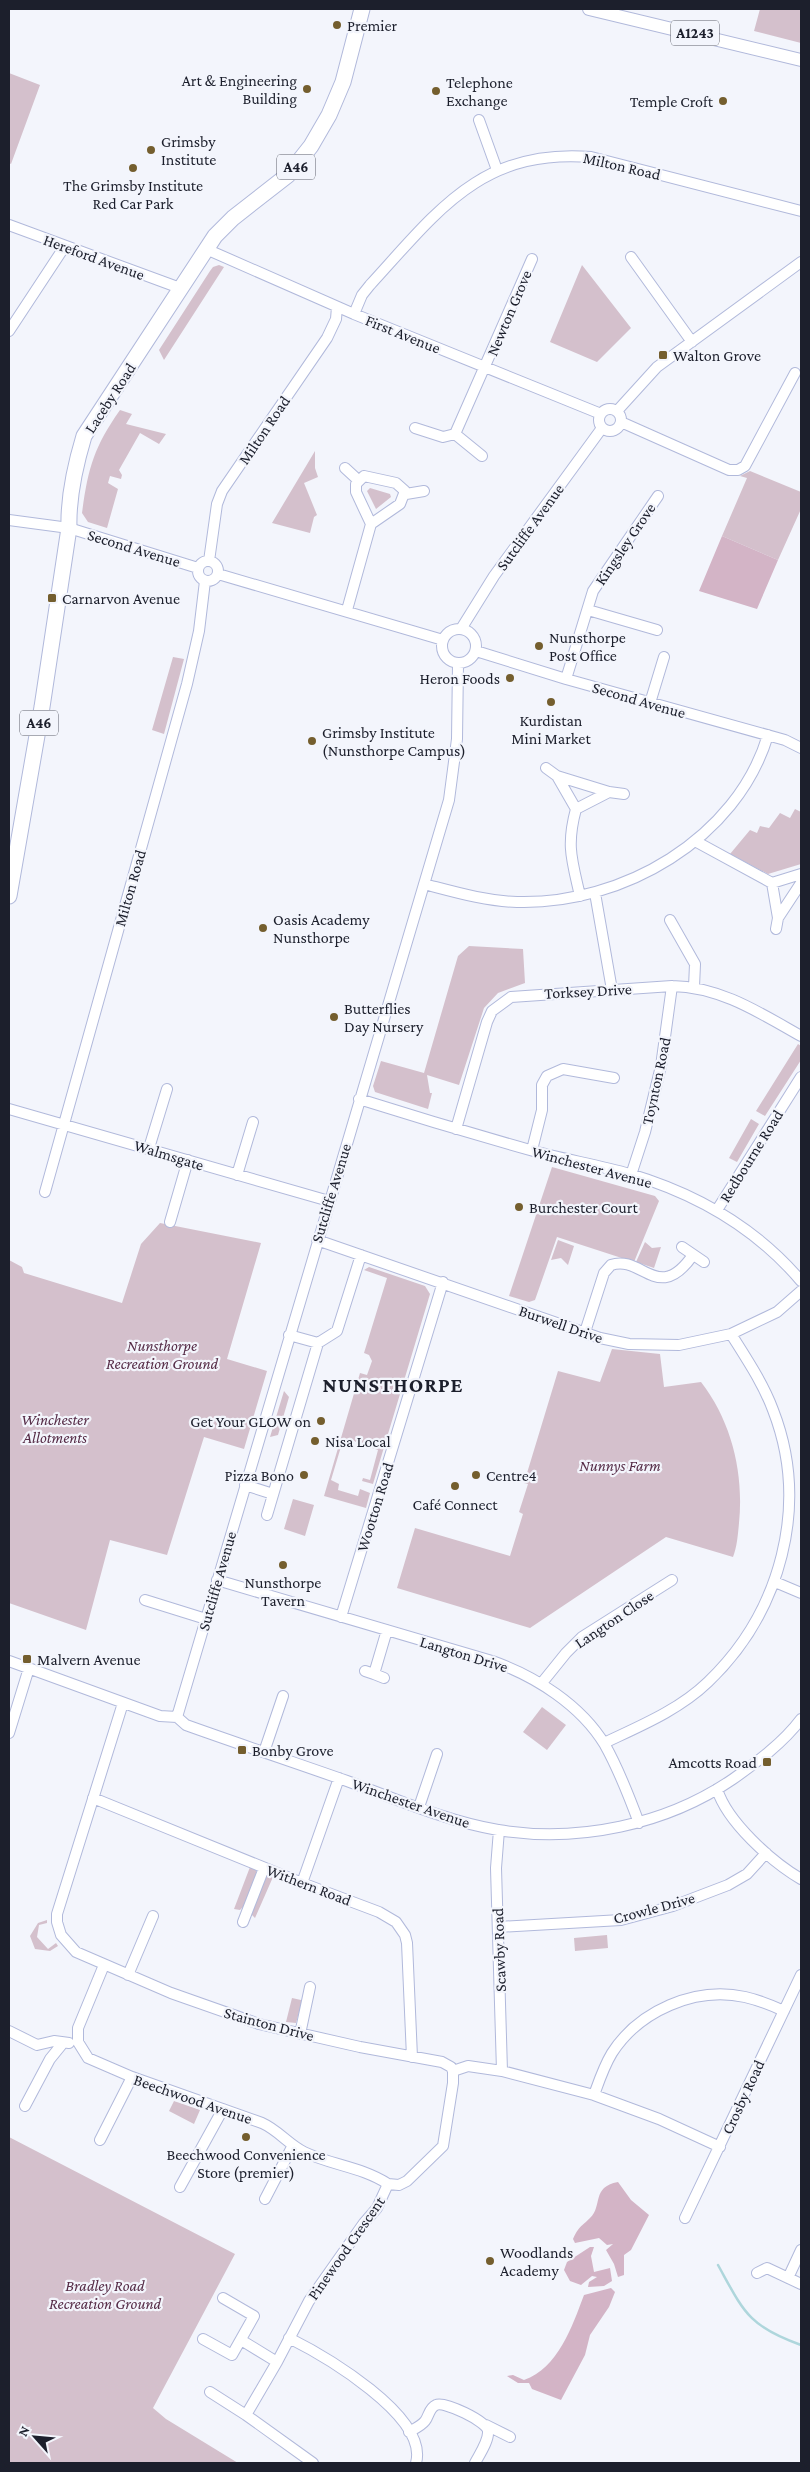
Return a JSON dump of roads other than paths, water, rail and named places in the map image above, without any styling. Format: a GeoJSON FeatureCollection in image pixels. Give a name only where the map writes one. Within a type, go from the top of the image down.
{"type":"FeatureCollection","features":[{"type":"Feature","properties":{"kind":"highway","name":"Laceby Road"},"geometry":{"type":"LineString","coordinates":[[350,58],[352,42],[362,9]]}},
{"type":"Feature","properties":{"kind":"highway","name":"Laceby Road"},"geometry":{"type":"LineString","coordinates":[[9,896],[42,707],[69,528],[70,501],[77,458],[84,436],[206,249],[233,218],[260,198],[298,165],[329,115],[350,58],[360,41],[370,9]]}},
{"type":"Feature","properties":{"kind":"main road","name":"A1243"},"geometry":{"type":"LineString","coordinates":[[589,9],[801,60]]}},
{"type":"Feature","properties":{"kind":"street"},"geometry":{"type":"LineString","coordinates":[[479,120],[497,170]]}},
{"type":"Feature","properties":{"kind":"street","name":"Milton Road"},"geometry":{"type":"LineString","coordinates":[[354,314],[362,295],[370,285],[440,209],[470,185],[497,170],[536,158],[567,155],[592,157],[801,211]]}},
{"type":"Feature","properties":{"kind":"street","name":"Hereford Avenue"},"geometry":{"type":"LineString","coordinates":[[9,225],[180,288]]}},
{"type":"Feature","properties":{"kind":"street"},"geometry":{"type":"LineString","coordinates":[[9,331],[64,246]]}},
{"type":"Feature","properties":{"kind":"street","name":"First Avenue"},"geometry":{"type":"LineString","coordinates":[[206,249],[337,307],[601,414]]}},
{"type":"Feature","properties":{"kind":"street"},"geometry":{"type":"LineString","coordinates":[[631,257],[692,342]]}},
{"type":"Feature","properties":{"kind":"street","name":"Newton Grove"},"geometry":{"type":"LineString","coordinates":[[455,434],[532,259]]}},
{"type":"Feature","properties":{"kind":"street"},"geometry":{"type":"LineString","coordinates":[[617,411],[657,367],[801,262]]}},
{"type":"Feature","properties":{"kind":"street","name":"Milton Road"},"geometry":{"type":"LineString","coordinates":[[209,561],[217,504],[222,491],[326,338],[336,319],[337,307]]}},
{"type":"Feature","properties":{"kind":"street"},"geometry":{"type":"LineString","coordinates":[[617,411],[621,422],[729,470],[738,470],[745,466],[794,374]]}},
{"type":"Feature","properties":{"kind":"street"},"geometry":{"type":"LineString","coordinates":[[617,411],[607,409],[601,414],[599,420],[602,428],[614,430],[621,422]]}},
{"type":"Feature","properties":{"kind":"street"},"geometry":{"type":"LineString","coordinates":[[415,428],[443,437],[455,434],[482,456]]}},
{"type":"Feature","properties":{"kind":"street","name":"Sutcliffe Avenue"},"geometry":{"type":"LineString","coordinates":[[461,629],[494,576],[602,428]]}},
{"type":"Feature","properties":{"kind":"street"},"geometry":{"type":"LineString","coordinates":[[345,468],[358,480]]}},
{"type":"Feature","properties":{"kind":"street"},"geometry":{"type":"LineString","coordinates":[[347,610],[371,524],[400,504],[406,494],[404,488],[396,483],[368,476],[358,480]]}},
{"type":"Feature","properties":{"kind":"street"},"geometry":{"type":"LineString","coordinates":[[358,480],[356,492],[371,524]]}},
{"type":"Feature","properties":{"kind":"street"},"geometry":{"type":"LineString","coordinates":[[406,494],[424,491]]}},
{"type":"Feature","properties":{"kind":"street","name":"Kingsley Grove"},"geometry":{"type":"LineString","coordinates":[[566,679],[593,591],[658,496]]}},
{"type":"Feature","properties":{"kind":"street"},"geometry":{"type":"LineString","coordinates":[[9,520],[69,528]]}},
{"type":"Feature","properties":{"kind":"street","name":"Second Avenue"},"geometry":{"type":"LineString","coordinates":[[69,528],[198,568]]}},
{"type":"Feature","properties":{"kind":"street"},"geometry":{"type":"LineString","coordinates":[[209,561],[216,564],[218,574],[214,580],[205,581],[199,576],[198,568],[202,563],[209,561]]}},
{"type":"Feature","properties":{"kind":"street"},"geometry":{"type":"LineString","coordinates":[[218,574],[347,610],[443,640]]}},
{"type":"Feature","properties":{"kind":"street","name":"Milton Road"},"geometry":{"type":"LineString","coordinates":[[45,1192],[187,684],[199,630],[205,581]]}},
{"type":"Feature","properties":{"kind":"street"},"geometry":{"type":"LineString","coordinates":[[588,610],[658,630]]}},
{"type":"Feature","properties":{"kind":"street"},"geometry":{"type":"LineString","coordinates":[[461,629],[474,637],[476,651],[470,660],[458,664],[452,662],[444,654],[443,640],[451,631],[461,629]]}},
{"type":"Feature","properties":{"kind":"street","name":"Second Avenue"},"geometry":{"type":"LineString","coordinates":[[476,651],[566,679],[768,735],[801,748]]}},
{"type":"Feature","properties":{"kind":"street"},"geometry":{"type":"LineString","coordinates":[[650,703],[664,657]]}},
{"type":"Feature","properties":{"kind":"street","name":"Sutcliffe Avenue"},"geometry":{"type":"LineString","coordinates":[[177,1717],[449,800],[458,739],[458,664]]}},
{"type":"Feature","properties":{"kind":"street"},"geometry":{"type":"LineString","coordinates":[[424,884],[475,897],[517,902],[580,896],[642,875],[695,842],[738,797],[761,756],[768,735]]}},
{"type":"Feature","properties":{"kind":"street"},"geometry":{"type":"LineString","coordinates":[[546,768],[557,776],[609,792],[624,794]]}},
{"type":"Feature","properties":{"kind":"street"},"geometry":{"type":"LineString","coordinates":[[557,776],[576,810],[570,832],[569,847],[580,896]]}},
{"type":"Feature","properties":{"kind":"street"},"geometry":{"type":"LineString","coordinates":[[576,810],[609,792]]}},
{"type":"Feature","properties":{"kind":"street"},"geometry":{"type":"LineString","coordinates":[[695,842],[772,883],[801,874]]}},
{"type":"Feature","properties":{"kind":"street"},"geometry":{"type":"LineString","coordinates":[[772,883],[778,918],[776,929]]}},
{"type":"Feature","properties":{"kind":"street"},"geometry":{"type":"LineString","coordinates":[[778,918],[801,883]]}},
{"type":"Feature","properties":{"kind":"street"},"geometry":{"type":"LineString","coordinates":[[595,892],[612,990]]}},
{"type":"Feature","properties":{"kind":"street"},"geometry":{"type":"LineString","coordinates":[[670,920],[695,964],[694,987]]}},
{"type":"Feature","properties":{"kind":"street","name":"Torksey Drive"},"geometry":{"type":"LineString","coordinates":[[456,1129],[486,1022],[492,1011],[511,996],[672,986],[694,987],[739,1002],[801,1036]]}},
{"type":"Feature","properties":{"kind":"street","name":"Toynton Road"},"geometry":{"type":"LineString","coordinates":[[631,1175],[646,1132],[662,1066],[672,986]]}},
{"type":"Feature","properties":{"kind":"street"},"geometry":{"type":"LineString","coordinates":[[532,1150],[542,1110],[542,1085],[547,1076],[563,1068],[614,1078]]}},
{"type":"Feature","properties":{"kind":"street","name":"Redbourne Road"},"geometry":{"type":"LineString","coordinates":[[717,1210],[801,1077]]}},
{"type":"Feature","properties":{"kind":"street"},"geometry":{"type":"LineString","coordinates":[[149,1148],[167,1089]]}},
{"type":"Feature","properties":{"kind":"street","name":"Winchester Avenue"},"geometry":{"type":"LineString","coordinates":[[359,1099],[456,1129],[631,1175],[717,1210],[762,1241],[801,1281]]}},
{"type":"Feature","properties":{"kind":"street","name":"Walmsgate"},"geometry":{"type":"LineString","coordinates":[[9,1109],[329,1200]]}},
{"type":"Feature","properties":{"kind":"street"},"geometry":{"type":"LineString","coordinates":[[236,1175],[253,1122]]}},
{"type":"Feature","properties":{"kind":"street"},"geometry":{"type":"LineString","coordinates":[[170,1222],[188,1160]]}},
{"type":"Feature","properties":{"kind":"street","name":"Burwell Drive"},"geometry":{"type":"LineString","coordinates":[[317,1240],[585,1332],[629,1344],[680,1345],[731,1334],[777,1312],[801,1291]]}},
{"type":"Feature","properties":{"kind":"street"},"geometry":{"type":"LineString","coordinates":[[682,1247],[704,1262]]}},
{"type":"Feature","properties":{"kind":"street"},"geometry":{"type":"LineString","coordinates":[[267,1515],[318,1343],[337,1331],[361,1255]]}},
{"type":"Feature","properties":{"kind":"street"},"geometry":{"type":"LineString","coordinates":[[585,1332],[604,1273],[610,1265],[622,1264],[665,1277],[682,1270],[693,1255]]}},
{"type":"Feature","properties":{"kind":"street","name":"Wootton Road"},"geometry":{"type":"LineString","coordinates":[[341,1617],[443,1282]]}},
{"type":"Feature","properties":{"kind":"street"},"geometry":{"type":"LineString","coordinates":[[604,1743],[676,1707],[708,1683],[742,1642],[757,1619],[775,1582],[788,1533],[790,1506],[787,1462],[773,1410],[758,1377],[731,1334]]}},
{"type":"Feature","properties":{"kind":"street"},"geometry":{"type":"LineString","coordinates":[[289,1335],[318,1343]]}},
{"type":"Feature","properties":{"kind":"street"},"geometry":{"type":"LineString","coordinates":[[245,1485],[273,1494]]}},
{"type":"Feature","properties":{"kind":"street","name":"Langton Drive"},"geometry":{"type":"LineString","coordinates":[[217,1580],[504,1666],[541,1684],[574,1709],[604,1743],[623,1780],[639,1823]]}},
{"type":"Feature","properties":{"kind":"street","name":"Langton Close"},"geometry":{"type":"LineString","coordinates":[[541,1684],[566,1653],[582,1637],[672,1580]]}},
{"type":"Feature","properties":{"kind":"street"},"geometry":{"type":"LineString","coordinates":[[775,1582],[801,1593]]}},
{"type":"Feature","properties":{"kind":"street"},"geometry":{"type":"LineString","coordinates":[[145,1600],[206,1619]]}},
{"type":"Feature","properties":{"kind":"street"},"geometry":{"type":"LineString","coordinates":[[374,1674],[387,1630]]}},
{"type":"Feature","properties":{"kind":"street","name":"Winchester Avenue"},"geometry":{"type":"LineString","coordinates":[[9,1661],[160,1716],[177,1717],[186,1725],[419,1807],[499,1830],[534,1833],[570,1833],[639,1823],[680,1808],[717,1789],[761,1759],[801,1719]]}},
{"type":"Feature","properties":{"kind":"street"},"geometry":{"type":"LineString","coordinates":[[9,1733],[29,1668]]}},
{"type":"Feature","properties":{"kind":"street"},"geometry":{"type":"LineString","coordinates":[[264,1752],[283,1696]]}},
{"type":"Feature","properties":{"kind":"street","name":"Stainton Drive"},"geometry":{"type":"LineString","coordinates":[[123,1702],[60,1900],[56,1922],[61,1935],[69,1947],[104,1965],[214,2009],[300,2034],[446,2063],[453,2071]]}},
{"type":"Feature","properties":{"kind":"street"},"geometry":{"type":"LineString","coordinates":[[419,1807],[437,1754]]}},
{"type":"Feature","properties":{"kind":"street"},"geometry":{"type":"LineString","coordinates":[[302,1883],[339,1778]]}},
{"type":"Feature","properties":{"kind":"street"},"geometry":{"type":"LineString","coordinates":[[717,1789],[720,1800],[737,1823],[766,1853],[801,1879]]}},
{"type":"Feature","properties":{"kind":"street","name":"Withern Road"},"geometry":{"type":"LineString","coordinates":[[93,1798],[389,1917],[401,1929],[406,1943],[412,2057]]}},
{"type":"Feature","properties":{"kind":"street","name":"Scawby Road"},"geometry":{"type":"LineString","coordinates":[[499,1830],[496,1868],[502,2071]]}},
{"type":"Feature","properties":{"kind":"street","name":"Crowle Drive"},"geometry":{"type":"LineString","coordinates":[[498,1927],[621,1920],[673,1906],[728,1885],[747,1874],[766,1853]]}},
{"type":"Feature","properties":{"kind":"street"},"geometry":{"type":"LineString","coordinates":[[242,1922],[264,1868]]}},
{"type":"Feature","properties":{"kind":"street"},"geometry":{"type":"LineString","coordinates":[[128,1975],[152,1916]]}},
{"type":"Feature","properties":{"kind":"street"},"geometry":{"type":"LineString","coordinates":[[9,2031],[37,2045],[54,2041],[63,2043],[78,2042],[78,2028],[104,1965]]}},
{"type":"Feature","properties":{"kind":"street","name":"Crosby Road"},"geometry":{"type":"LineString","coordinates":[[685,2218],[801,1975]]}},
{"type":"Feature","properties":{"kind":"street"},"geometry":{"type":"LineString","coordinates":[[300,2034],[310,1987]]}},
{"type":"Feature","properties":{"kind":"street"},"geometry":{"type":"LineString","coordinates":[[594,2095],[605,2065],[620,2041],[634,2026],[663,2008],[701,1995],[716,1994],[744,1996],[784,2011]]}},
{"type":"Feature","properties":{"kind":"street","name":"Beechwood Avenue"},"geometry":{"type":"LineString","coordinates":[[78,2042],[88,2058],[132,2077],[268,2126],[293,2145],[313,2156],[369,2172],[388,2184]]}},
{"type":"Feature","properties":{"kind":"street"},"geometry":{"type":"LineString","coordinates":[[25,2106],[50,2059],[63,2043]]}},
{"type":"Feature","properties":{"kind":"street"},"geometry":{"type":"LineString","coordinates":[[453,2071],[468,2066],[502,2071],[594,2095],[659,2119],[720,2147]]}},
{"type":"Feature","properties":{"kind":"street","name":"Pinewood Crescent"},"geometry":{"type":"LineString","coordinates":[[246,2414],[278,2362],[309,2301],[382,2201],[388,2184],[399,2185],[407,2181],[443,2146],[453,2083],[453,2071]]}},
{"type":"Feature","properties":{"kind":"street"},"geometry":{"type":"LineString","coordinates":[[100,2140],[132,2077]]}},
{"type":"Feature","properties":{"kind":"street"},"geometry":{"type":"LineString","coordinates":[[180,2187],[223,2109]]}},
{"type":"Feature","properties":{"kind":"street"},"geometry":{"type":"LineString","coordinates":[[265,2199],[293,2145]]}},
{"type":"Feature","properties":{"kind":"street"},"geometry":{"type":"LineString","coordinates":[[788,2278],[801,2250]]}},
{"type":"Feature","properties":{"kind":"street"},"geometry":{"type":"LineString","coordinates":[[757,2272],[768,2268],[801,2284]]}},
{"type":"Feature","properties":{"kind":"street"},"geometry":{"type":"LineString","coordinates":[[204,2339],[232,2355],[254,2316],[223,2298]]}},
{"type":"Feature","properties":{"kind":"street"},"geometry":{"type":"LineString","coordinates":[[289,2338],[352,2374],[377,2394],[409,2432],[417,2454],[416,2463]]}},
{"type":"Feature","properties":{"kind":"street"},"geometry":{"type":"LineString","coordinates":[[241,2340],[278,2362]]}},
{"type":"Feature","properties":{"kind":"street"},"geometry":{"type":"LineString","coordinates":[[210,2392],[246,2414],[313,2463]]}},
{"type":"Feature","properties":{"kind":"street"},"geometry":{"type":"LineString","coordinates":[[409,2432],[424,2422],[434,2406],[441,2404],[510,2437]]}},
{"type":"Feature","properties":{"kind":"street"},"geometry":{"type":"LineString","coordinates":[[475,2463],[488,2435],[486,2425]]}},
{"type":"Feature","properties":{"kind":"waterway"},"geometry":{"type":"LineString","coordinates":[[718,2265],[734,2295],[749,2316],[769,2331],[801,2345]]}},
{"type":"Feature","properties":{"kind":"place","name":"Premier"},"geometry":{"type":"Point","coordinates":[337,25]}},
{"type":"Feature","properties":{"kind":"place","name":"Art & Engineering Building"},"geometry":{"type":"Point","coordinates":[307,89]}},
{"type":"Feature","properties":{"kind":"place","name":"Telephone Exchange"},"geometry":{"type":"Point","coordinates":[436,91]}},
{"type":"Feature","properties":{"kind":"place","name":"Temple Croft"},"geometry":{"type":"Point","coordinates":[723,101]}},
{"type":"Feature","properties":{"kind":"place","name":"Grimsby Institute"},"geometry":{"type":"Point","coordinates":[151,150]}},
{"type":"Feature","properties":{"kind":"place","name":"The Grimsby Institute Red Car Park"},"geometry":{"type":"Point","coordinates":[133,168]}},
{"type":"Feature","properties":{"kind":"place","name":"Walton Grove"},"geometry":{"type":"Point","coordinates":[663,355]}},
{"type":"Feature","properties":{"kind":"place","name":"Carnarvon Avenue"},"geometry":{"type":"Point","coordinates":[52,598]}},
{"type":"Feature","properties":{"kind":"place","name":"Nunsthorpe Post Office"},"geometry":{"type":"Point","coordinates":[539,646]}},
{"type":"Feature","properties":{"kind":"place","name":"Heron Foods"},"geometry":{"type":"Point","coordinates":[510,678]}},
{"type":"Feature","properties":{"kind":"place","name":"Kurdistan Mini Market"},"geometry":{"type":"Point","coordinates":[551,702]}},
{"type":"Feature","properties":{"kind":"place","name":"Grimsby Institute (Nunsthorpe Campus)"},"geometry":{"type":"Point","coordinates":[312,741]}},
{"type":"Feature","properties":{"kind":"place","name":"Oasis Academy Nunsthorpe"},"geometry":{"type":"Point","coordinates":[263,928]}},
{"type":"Feature","properties":{"kind":"place","name":"Butterflies Day Nursery"},"geometry":{"type":"Point","coordinates":[334,1017]}},
{"type":"Feature","properties":{"kind":"place","name":"Burchester Court"},"geometry":{"type":"Point","coordinates":[519,1207]}},
{"type":"Feature","properties":{"kind":"place","name":"Get Your GLOW on"},"geometry":{"type":"Point","coordinates":[321,1421]}},
{"type":"Feature","properties":{"kind":"place","name":"Nisa Local"},"geometry":{"type":"Point","coordinates":[315,1441]}},
{"type":"Feature","properties":{"kind":"place","name":"Pizza Bono"},"geometry":{"type":"Point","coordinates":[304,1475]}},
{"type":"Feature","properties":{"kind":"place","name":"Centre4"},"geometry":{"type":"Point","coordinates":[476,1475]}},
{"type":"Feature","properties":{"kind":"place","name":"Café Connect"},"geometry":{"type":"Point","coordinates":[455,1486]}},
{"type":"Feature","properties":{"kind":"place","name":"Nunsthorpe Tavern"},"geometry":{"type":"Point","coordinates":[283,1565]}},
{"type":"Feature","properties":{"kind":"place","name":"Malvern Avenue"},"geometry":{"type":"Point","coordinates":[27,1659]}},
{"type":"Feature","properties":{"kind":"place","name":"Bonby Grove"},"geometry":{"type":"Point","coordinates":[242,1750]}},
{"type":"Feature","properties":{"kind":"place","name":"Amcotts Road"},"geometry":{"type":"Point","coordinates":[767,1762]}},
{"type":"Feature","properties":{"kind":"place","name":"Beechwood Convenience Store (premier)"},"geometry":{"type":"Point","coordinates":[246,2137]}},
{"type":"Feature","properties":{"kind":"place","name":"Woodlands Academy"},"geometry":{"type":"Point","coordinates":[490,2261]}},
{"type":"Feature","properties":{"kind":"district","name":"NUNSTHORPE"},"geometry":{"type":"Point","coordinates":[393,1385]}},
{"type":"Feature","properties":{"kind":"park label","name":"Nunsthorpe Recreation Ground"},"geometry":{"type":"Point","coordinates":[162,1354]}},
{"type":"Feature","properties":{"kind":"park label","name":"Winchester Allotments"},"geometry":{"type":"Point","coordinates":[55,1428]}},
{"type":"Feature","properties":{"kind":"park label","name":"Nunnys Farm"},"geometry":{"type":"Point","coordinates":[620,1465]}},
{"type":"Feature","properties":{"kind":"park label","name":"Bradley Road Recreation Ground"},"geometry":{"type":"Point","coordinates":[105,2294]}}]}
